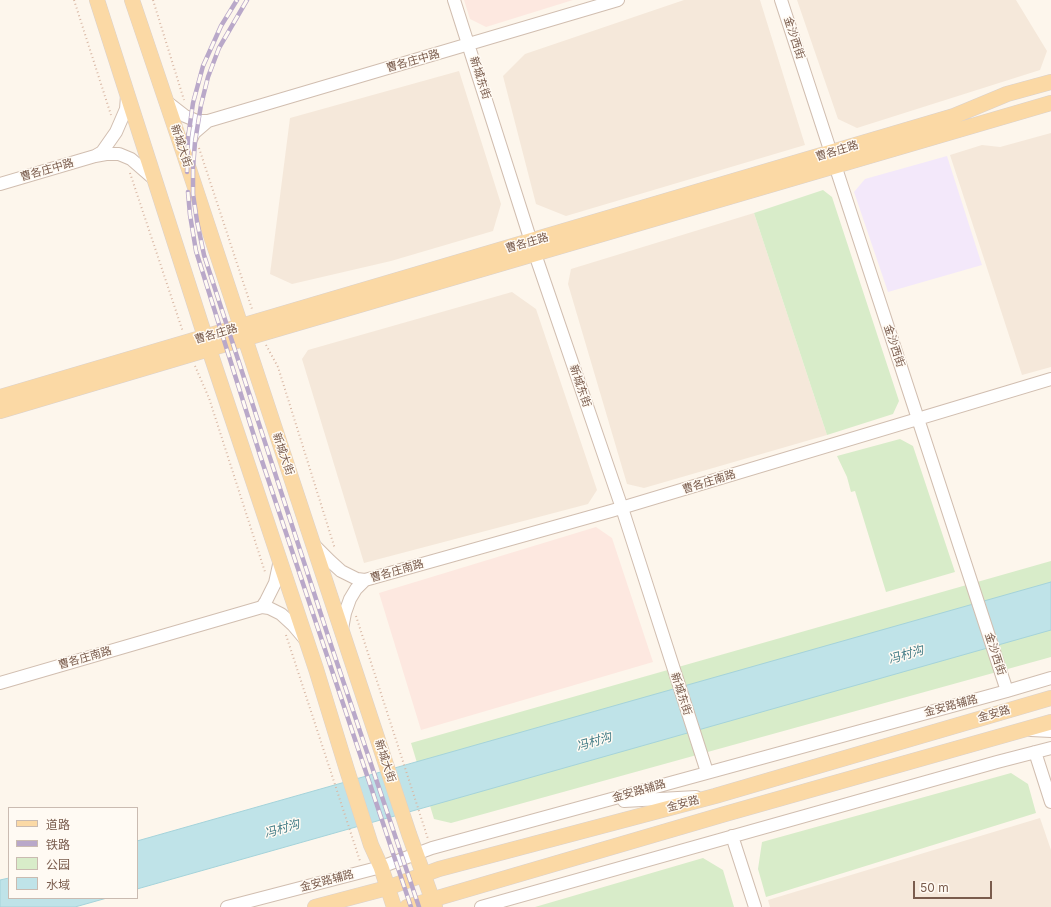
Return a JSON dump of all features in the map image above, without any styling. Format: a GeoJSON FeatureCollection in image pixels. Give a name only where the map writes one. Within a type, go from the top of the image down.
{"type":"FeatureCollection","features":[{"type":"Feature","properties":{"kind":"main road"},"geometry":{"type":"LineString","coordinates":[[97,0],[207,343],[307,642],[346,770],[371,845],[381,867],[394,907]]}},
{"type":"Feature","properties":{"kind":"main road","name":"新城大街"},"geometry":{"type":"LineString","coordinates":[[132,0],[409,834],[434,903]]}},
{"type":"Feature","properties":{"kind":"main road","name":"曹各庄路"},"geometry":{"type":"LineString","coordinates":[[833,159],[954,116],[1007,94],[1051,82]]}},
{"type":"Feature","properties":{"kind":"main road","name":"曹各庄路"},"geometry":{"type":"LineString","coordinates":[[0,397],[242,333],[833,159],[1051,103]]}},
{"type":"Feature","properties":{"kind":"main road","name":"曹各庄路"},"geometry":{"type":"LineString","coordinates":[[0,411],[189,348]]}},
{"type":"Feature","properties":{"kind":"main road","name":"金安路"},"geometry":{"type":"LineString","coordinates":[[315,907],[387,888],[424,874],[715,796],[1051,698]]}},
{"type":"Feature","properties":{"kind":"main road","name":"金安路"},"geometry":{"type":"LineString","coordinates":[[407,907],[434,903],[725,814],[1051,722]]}},
{"type":"Feature","properties":{"kind":"street","name":"新城东街"},"geometry":{"type":"LineString","coordinates":[[454,0],[533,248],[622,508],[707,772]]}},
{"type":"Feature","properties":{"kind":"street","name":"曹各庄中路"},"geometry":{"type":"LineString","coordinates":[[167,102],[189,118],[197,121],[208,121],[618,0]]}},
{"type":"Feature","properties":{"kind":"street","name":"金沙西街"},"geometry":{"type":"LineString","coordinates":[[782,0],[1007,691]]}},
{"type":"Feature","properties":{"kind":"street","name":"曹各庄中路"},"geometry":{"type":"LineString","coordinates":[[95,156],[102,152],[116,132],[126,109],[127,93]]}},
{"type":"Feature","properties":{"kind":"street","name":"曹各庄中路"},"geometry":{"type":"LineString","coordinates":[[184,154],[194,133],[208,121]]}},
{"type":"Feature","properties":{"kind":"street","name":"曹各庄中路"},"geometry":{"type":"LineString","coordinates":[[0,184],[95,156],[119,154],[124,156]]}},
{"type":"Feature","properties":{"kind":"street"},"geometry":{"type":"LineString","coordinates":[[124,156],[154,179]]}},
{"type":"Feature","properties":{"kind":"street","name":"曹各庄南路"},"geometry":{"type":"LineString","coordinates":[[313,544],[341,571],[357,579],[365,580],[622,508],[1051,379]]}},
{"type":"Feature","properties":{"kind":"street"},"geometry":{"type":"LineString","coordinates":[[280,559],[278,572],[272,591],[262,606],[281,614],[293,625],[307,642]]}},
{"type":"Feature","properties":{"kind":"street","name":"曹各庄南路"},"geometry":{"type":"LineString","coordinates":[[342,629],[345,613],[350,599],[356,589],[365,580]]}},
{"type":"Feature","properties":{"kind":"street","name":"曹各庄南路"},"geometry":{"type":"LineString","coordinates":[[0,683],[262,606]]}},
{"type":"Feature","properties":{"kind":"street","name":"金安路辅路"},"geometry":{"type":"LineString","coordinates":[[227,907],[381,867],[432,848],[1051,678]]}},
{"type":"Feature","properties":{"kind":"street"},"geometry":{"type":"LineString","coordinates":[[1024,729],[1051,731]]}},
{"type":"Feature","properties":{"kind":"street"},"geometry":{"type":"LineString","coordinates":[[481,907],[1051,748]]}},
{"type":"Feature","properties":{"kind":"street"},"geometry":{"type":"LineString","coordinates":[[1035,752],[1051,802]]}},
{"type":"Feature","properties":{"kind":"street"},"geometry":{"type":"LineString","coordinates":[[601,802],[715,796]]}},
{"type":"Feature","properties":{"kind":"street"},"geometry":{"type":"LineString","coordinates":[[732,836],[755,907]]}},
{"type":"Feature","properties":{"kind":"path"},"geometry":{"type":"LineString","coordinates":[[74,0],[116,132]]}},
{"type":"Feature","properties":{"kind":"path","name":"新城大街"},"geometry":{"type":"LineString","coordinates":[[153,0],[189,118]]}},
{"type":"Feature","properties":{"kind":"path","name":"新城大街"},"geometry":{"type":"LineString","coordinates":[[194,133],[259,328],[278,367],[341,571]]}},
{"type":"Feature","properties":{"kind":"path"},"geometry":{"type":"LineString","coordinates":[[124,156],[189,348],[209,398],[272,591]]}},
{"type":"Feature","properties":{"kind":"path","name":"新城大街"},"geometry":{"type":"LineString","coordinates":[[350,599],[425,830]]}},
{"type":"Feature","properties":{"kind":"path"},"geometry":{"type":"LineString","coordinates":[[286,635],[356,849]]}},
{"type":"Feature","properties":{"kind":"shaded area"},"geometry":{"type":"Polygon","coordinates":[[[464,0],[573,0],[486,27],[470,19],[464,0]]]}},
{"type":"Feature","properties":{"kind":"shaded area"},"geometry":{"type":"Polygon","coordinates":[[[684,0],[760,0],[805,145],[566,216],[536,204],[503,76],[525,54],[684,0]]]}},
{"type":"Feature","properties":{"kind":"shaded area"},"geometry":{"type":"Polygon","coordinates":[[[797,0],[1016,0],[1047,51],[1040,70],[857,128],[838,119],[797,0]]]}},
{"type":"Feature","properties":{"kind":"shaded area"},"geometry":{"type":"Polygon","coordinates":[[[459,71],[501,204],[493,231],[391,261],[292,284],[270,274],[290,118],[459,71]]]}},
{"type":"Feature","properties":{"kind":"shaded area"},"geometry":{"type":"Polygon","coordinates":[[[1051,133],[1051,367],[1022,375],[950,155],[982,145],[1000,147],[1051,133]]]}},
{"type":"Feature","properties":{"kind":"shaded area"},"geometry":{"type":"Polygon","coordinates":[[[947,156],[982,265],[888,292],[854,192],[865,179],[947,156]]]}},
{"type":"Feature","properties":{"kind":"shaded area"},"geometry":{"type":"Polygon","coordinates":[[[754,213],[827,435],[644,488],[627,484],[568,284],[571,269],[754,213]]]}},
{"type":"Feature","properties":{"kind":"shaded area"},"geometry":{"type":"Polygon","coordinates":[[[512,292],[536,309],[597,490],[588,504],[364,563],[302,359],[308,350],[512,292]]]}},
{"type":"Feature","properties":{"kind":"shaded area"},"geometry":{"type":"Polygon","coordinates":[[[596,527],[612,538],[653,662],[421,730],[379,593],[596,527]]]}},
{"type":"Feature","properties":{"kind":"shaded area"},"geometry":{"type":"Polygon","coordinates":[[[1040,818],[1051,850],[1051,907],[770,907],[768,900],[1040,818]]]}},
{"type":"Feature","properties":{"kind":"green space"},"geometry":{"type":"Polygon","coordinates":[[[823,190],[832,197],[899,401],[893,414],[827,435],[754,213],[823,190]]]}},
{"type":"Feature","properties":{"kind":"green space"},"geometry":{"type":"Polygon","coordinates":[[[900,439],[913,446],[955,572],[886,592],[855,491],[851,492],[847,477],[837,456],[900,439]]]}},
{"type":"Feature","properties":{"kind":"green space"},"geometry":{"type":"Polygon","coordinates":[[[1051,561],[1051,657],[451,823],[434,819],[411,743],[1051,561]]]}},
{"type":"Feature","properties":{"kind":"green space"},"geometry":{"type":"Polygon","coordinates":[[[1011,773],[1028,784],[1036,813],[766,897],[758,869],[762,842],[1011,773]]]}},
{"type":"Feature","properties":{"kind":"green space"},"geometry":{"type":"Polygon","coordinates":[[[703,858],[723,870],[734,907],[535,907],[703,858]]]}},
{"type":"Feature","properties":{"kind":"water","name":"冯村沟"},"geometry":{"type":"Polygon","coordinates":[[[1051,582],[1051,630],[138,889],[138,841],[1051,582]]]}},
{"type":"Feature","properties":{"kind":"water"},"geometry":{"type":"Polygon","coordinates":[[[8,878],[8,899],[103,899],[75,907],[0,907],[0,880],[8,878]]]}},
{"type":"Feature","properties":{"kind":"railway"},"geometry":{"type":"LineString","coordinates":[[187,172],[188,138],[193,103],[203,66],[221,26],[237,0]]}},
{"type":"Feature","properties":{"kind":"railway"},"geometry":{"type":"LineString","coordinates":[[247,0],[219,48],[208,77],[201,105],[195,142],[193,168],[193,194],[197,221],[204,255],[329,639],[419,907]]}},
{"type":"Feature","properties":{"kind":"railway"},"geometry":{"type":"LineString","coordinates":[[188,192],[196,251],[260,455],[411,907]]}}]}
